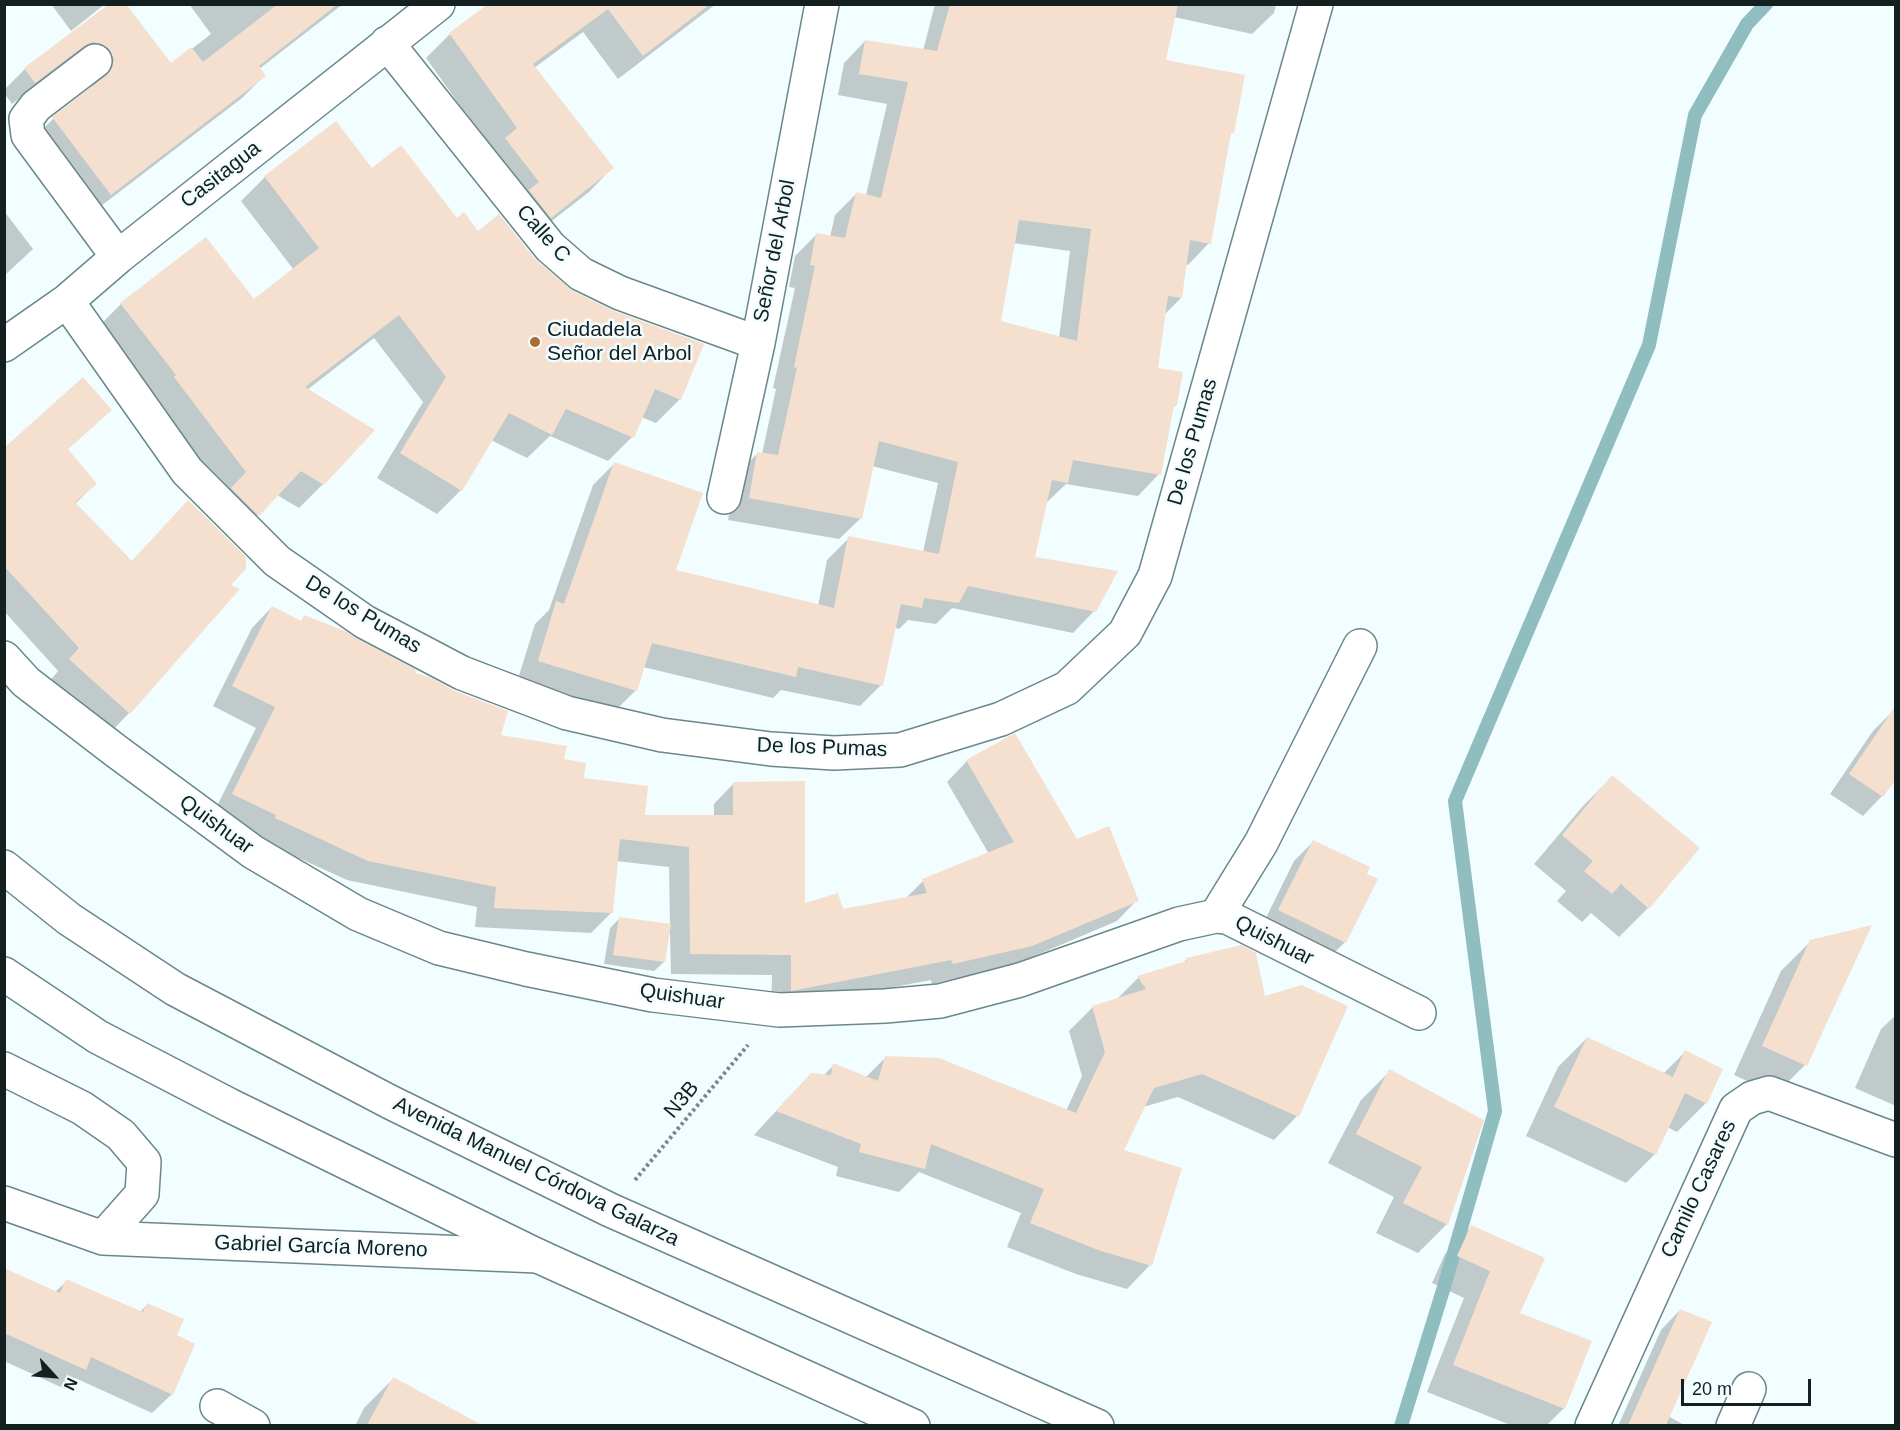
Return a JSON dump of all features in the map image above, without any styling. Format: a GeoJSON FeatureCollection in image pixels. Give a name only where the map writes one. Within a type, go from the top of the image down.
{"type":"FeatureCollection","features":[{"type":"Feature","properties":{"kind":"street","name":"Casitagua"},"geometry":{"type":"LineString","coordinates":[[4,345],[67,301],[118,257],[438,4]]}},
{"type":"Feature","properties":{"kind":"street","name":"Señor del Arbol"},"geometry":{"type":"LineString","coordinates":[[724,497],[758,343],[822,4]]}},
{"type":"Feature","properties":{"kind":"street","name":"De los Pumas"},"geometry":{"type":"LineString","coordinates":[[67,301],[187,471],[277,561],[365,622],[462,673],[577,715],[662,735],[771,749],[834,753],[900,750],[1001,719],[1067,688],[1125,633],[1155,576],[1317,4]]}},
{"type":"Feature","properties":{"kind":"street","name":"Calle C"},"geometry":{"type":"LineString","coordinates":[[387,43],[550,247],[581,274],[620,293],[758,343]]}},
{"type":"Feature","properties":{"kind":"street"},"geometry":{"type":"LineString","coordinates":[[95,61],[36,106],[26,119],[28,135],[118,257]]}},
{"type":"Feature","properties":{"kind":"street"},"geometry":{"type":"LineString","coordinates":[[1216,916],[1262,843],[1360,646]]}},
{"type":"Feature","properties":{"kind":"street","name":"Quishuar"},"geometry":{"type":"LineString","coordinates":[[4,658],[35,689],[116,752],[253,852],[358,914],[440,948],[526,969],[653,995],[779,1010],[885,1006],[940,1001],[1020,980],[1179,924],[1216,916],[1227,917],[1419,1013]]}},
{"type":"Feature","properties":{"kind":"street","name":"Avenida Manuel Córdova Galarza"},"geometry":{"type":"LineString","coordinates":[[4,867],[69,919],[175,989],[390,1102],[610,1210],[1097,1425]]}},
{"type":"Feature","properties":{"kind":"street"},"geometry":{"type":"LineString","coordinates":[[4,974],[98,1036],[229,1105],[538,1256],[913,1425]]}},
{"type":"Feature","properties":{"kind":"street"},"geometry":{"type":"LineString","coordinates":[[4,1068],[82,1108],[120,1135],[144,1162],[142,1194],[103,1238]]}},
{"type":"Feature","properties":{"kind":"street","name":"Camilo Casares"},"geometry":{"type":"LineString","coordinates":[[1592,1425],[1736,1109],[1752,1098],[1769,1093],[1896,1140]]}},
{"type":"Feature","properties":{"kind":"street","name":"Gabriel García Moreno"},"geometry":{"type":"LineString","coordinates":[[4,1203],[103,1238],[538,1256]]}},
{"type":"Feature","properties":{"kind":"street"},"geometry":{"type":"LineString","coordinates":[[1733,1425],[1749,1389]]}},
{"type":"Feature","properties":{"kind":"street"},"geometry":{"type":"LineString","coordinates":[[217,1406],[253,1425]]}},
{"type":"Feature","properties":{"kind":"path","name":"N3B"},"geometry":{"type":"LineString","coordinates":[[610,1210],[779,1010]]}},
{"type":"Feature","properties":{"kind":"building"},"geometry":{"type":"Polygon","coordinates":[[[109,4],[126,4],[171,63],[191,47],[203,62],[278,4],[338,4],[259,66],[266,76],[111,195],[52,117],[107,75],[114,59],[110,50],[102,44],[93,42],[84,46],[35,83],[24,68],[109,4]]]}},
{"type":"Feature","properties":{"kind":"building"},"geometry":{"type":"Polygon","coordinates":[[[488,4],[710,4],[643,56],[608,9],[533,64],[614,168],[551,218],[529,190],[539,182],[505,138],[517,128],[449,33],[488,4]]]}},
{"type":"Feature","properties":{"kind":"building"},"geometry":{"type":"Polygon","coordinates":[[[950,4],[1178,4],[1166,60],[1245,75],[1234,133],[1231,133],[1211,244],[1190,240],[1182,298],[1168,296],[1158,368],[1183,372],[1177,405],[1174,405],[1161,475],[1073,460],[1068,483],[1052,480],[1035,557],[1118,571],[1096,612],[968,586],[959,603],[924,598],[922,608],[901,604],[883,686],[798,667],[796,677],[652,643],[637,691],[538,661],[556,601],[564,604],[614,462],[703,493],[676,570],[834,608],[848,536],[939,554],[958,462],[879,441],[862,519],[749,498],[757,452],[778,455],[797,368],[794,367],[815,266],[810,265],[816,233],[845,238],[856,192],[881,198],[908,82],[859,74],[865,40],[937,51],[950,4]],[[1019,220],[1001,321],[1077,341],[1091,229],[1019,220]]]}},
{"type":"Feature","properties":{"kind":"building"},"geometry":{"type":"Polygon","coordinates":[[[336,121],[372,168],[401,145],[457,218],[464,212],[478,231],[499,214],[535,259],[573,291],[614,311],[704,344],[681,400],[655,389],[634,438],[566,409],[552,435],[509,413],[462,491],[400,453],[446,377],[399,315],[305,387],[375,430],[324,485],[301,471],[259,516],[231,488],[246,472],[174,377],[176,375],[120,303],[206,237],[254,299],[319,248],[264,176],[336,121]]]}},
{"type":"Feature","properties":{"kind":"building"},"geometry":{"type":"Polygon","coordinates":[[[83,377],[112,410],[68,449],[97,484],[75,502],[132,561],[188,500],[246,557],[246,569],[231,585],[240,589],[130,714],[69,659],[79,648],[4,566],[4,448],[83,377]]]}},
{"type":"Feature","properties":{"kind":"building"},"geometry":{"type":"Polygon","coordinates":[[[272,606],[301,621],[304,615],[345,631],[416,670],[415,673],[430,677],[455,691],[508,711],[501,735],[567,746],[564,759],[586,763],[584,778],[648,786],[645,815],[733,815],[733,782],[805,781],[805,903],[838,893],[843,909],[927,893],[922,879],[1014,842],[966,760],[1015,733],[1077,839],[1109,826],[1139,901],[1032,946],[953,964],[951,960],[791,991],[791,955],[690,954],[689,847],[620,839],[613,913],[494,908],[496,887],[368,861],[275,818],[276,815],[232,794],[275,707],[232,686],[272,606]]]}},
{"type":"Feature","properties":{"kind":"building"},"geometry":{"type":"Polygon","coordinates":[[[1896,705],[1896,779],[1883,797],[1849,774],[1896,705]]]}},
{"type":"Feature","properties":{"kind":"building"},"geometry":{"type":"Polygon","coordinates":[[[1612,775],[1700,848],[1649,909],[1621,884],[1612,894],[1584,871],[1593,861],[1562,835],[1612,775]]]}},
{"type":"Feature","properties":{"kind":"building"},"geometry":{"type":"Polygon","coordinates":[[[1313,840],[1370,867],[1367,874],[1378,879],[1346,943],[1278,910],[1313,840]]]}},
{"type":"Feature","properties":{"kind":"building"},"geometry":{"type":"Polygon","coordinates":[[[619,917],[671,924],[665,962],[613,955],[619,917]]]}},
{"type":"Feature","properties":{"kind":"building"},"geometry":{"type":"Polygon","coordinates":[[[1872,925],[1807,1066],[1762,1046],[1810,940],[1872,925]]]}},
{"type":"Feature","properties":{"kind":"building"},"geometry":{"type":"Polygon","coordinates":[[[1242,945],[1256,953],[1265,996],[1302,985],[1348,1006],[1299,1117],[1202,1074],[1154,1088],[1124,1150],[1182,1168],[1152,1266],[1101,1251],[1030,1223],[1044,1189],[931,1144],[925,1169],[859,1152],[861,1144],[776,1111],[811,1073],[831,1075],[833,1063],[878,1081],[885,1056],[939,1058],[1076,1113],[1105,1052],[1092,1006],[1146,989],[1137,976],[1187,961],[1186,958],[1242,945]]]}},
{"type":"Feature","properties":{"kind":"building"},"geometry":{"type":"Polygon","coordinates":[[[1587,1037],[1673,1077],[1685,1050],[1723,1069],[1707,1104],[1685,1093],[1656,1155],[1554,1107],[1587,1037]]]}},
{"type":"Feature","properties":{"kind":"building"},"geometry":{"type":"Polygon","coordinates":[[[1389,1069],[1484,1120],[1448,1225],[1403,1203],[1422,1167],[1356,1134],[1389,1069]]]}},
{"type":"Feature","properties":{"kind":"building"},"geometry":{"type":"Polygon","coordinates":[[[1471,1225],[1545,1258],[1520,1313],[1592,1341],[1565,1409],[1453,1365],[1490,1271],[1457,1256],[1471,1225]]]}},
{"type":"Feature","properties":{"kind":"building"},"geometry":{"type":"Polygon","coordinates":[[[4,1268],[60,1293],[66,1279],[143,1312],[147,1303],[184,1319],[177,1335],[195,1344],[173,1395],[91,1357],[86,1370],[4,1333],[4,1268]]]}},
{"type":"Feature","properties":{"kind":"building"},"geometry":{"type":"Polygon","coordinates":[[[1680,1309],[1712,1322],[1666,1425],[1628,1425],[1680,1309]]]}},
{"type":"Feature","properties":{"kind":"building"},"geometry":{"type":"Polygon","coordinates":[[[393,1377],[482,1425],[367,1425],[393,1377]]]}},
{"type":"Feature","properties":{"kind":"waterway"},"geometry":{"type":"LineString","coordinates":[[1401,1426],[1495,1111],[1455,801],[1649,345],[1695,115],[1747,24],[1766,4]]}},
{"type":"Feature","properties":{"kind":"place","name":"Ciudadela Señor del Arbol"},"geometry":{"type":"Point","coordinates":[535,342]}}]}
